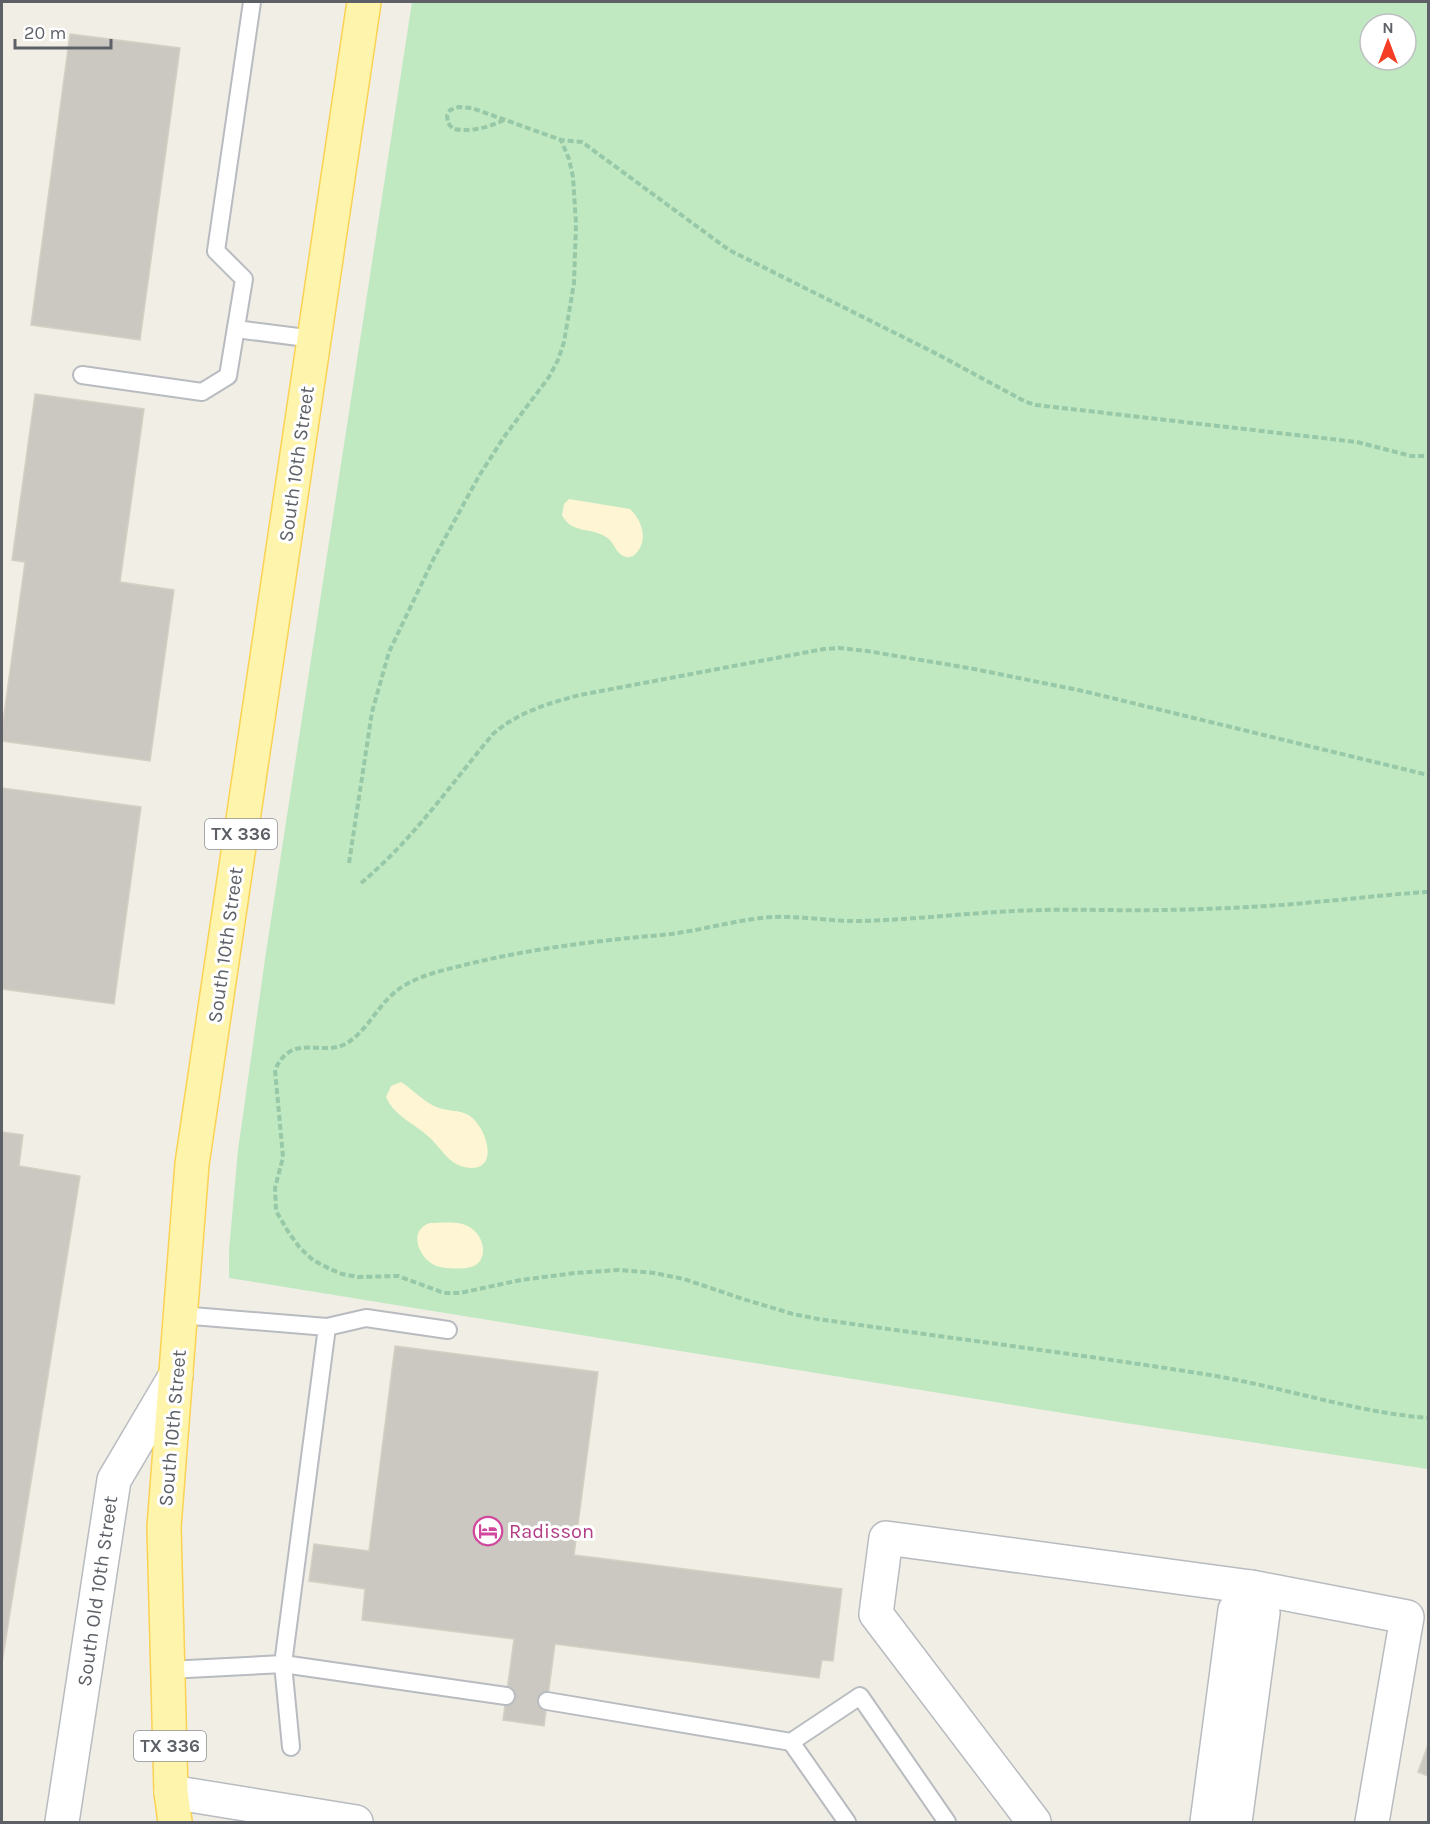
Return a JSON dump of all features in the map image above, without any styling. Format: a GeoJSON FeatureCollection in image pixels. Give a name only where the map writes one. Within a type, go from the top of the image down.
{"type":"FeatureCollection","features":[{"type":"Feature","properties":{"kind":"main road","name":"South 10th Street"},"geometry":{"type":"LineString","coordinates":[[173,1807],[164,1527],[192,1164],[364,2]]}},
{"type":"Feature","properties":{"kind":"street","name":"South Old 10th Street"},"geometry":{"type":"LineString","coordinates":[[62,1822],[114,1480],[176,1375]]}},
{"type":"Feature","properties":{"kind":"street"},"geometry":{"type":"LineString","coordinates":[[1034,1822],[876,1614],[886,1538],[1251,1591],[1407,1617],[1372,1822]]}},
{"type":"Feature","properties":{"kind":"street"},"geometry":{"type":"LineString","coordinates":[[1235,1822],[1232,1738],[1235,1610],[1251,1591]]}},
{"type":"Feature","properties":{"kind":"street"},"geometry":{"type":"LineString","coordinates":[[1207,1822],[1232,1738]]}},
{"type":"Feature","properties":{"kind":"street"},"geometry":{"type":"LineString","coordinates":[[173,1807],[356,1822]]}},
{"type":"Feature","properties":{"kind":"lane"},"geometry":{"type":"LineString","coordinates":[[82,375],[201,392],[228,376],[244,279],[216,251],[252,2]]}},
{"type":"Feature","properties":{"kind":"lane"},"geometry":{"type":"LineString","coordinates":[[236,329],[314,339]]}},
{"type":"Feature","properties":{"kind":"lane"},"geometry":{"type":"LineString","coordinates":[[180,1316],[327,1327],[366,1318],[448,1330]]}},
{"type":"Feature","properties":{"kind":"lane"},"geometry":{"type":"LineString","coordinates":[[291,1747],[283,1664],[327,1327]]}},
{"type":"Feature","properties":{"kind":"lane"},"geometry":{"type":"LineString","coordinates":[[168,1670],[283,1664],[506,1696]]}},
{"type":"Feature","properties":{"kind":"lane"},"geometry":{"type":"LineString","coordinates":[[547,1701],[791,1742],[860,1696],[947,1822]]}},
{"type":"Feature","properties":{"kind":"lane"},"geometry":{"type":"LineString","coordinates":[[791,1742],[847,1822]]}},
{"type":"Feature","properties":{"kind":"path"},"geometry":{"type":"LineString","coordinates":[[504,120],[488,128],[462,131],[453,129],[448,123],[447,116],[450,110],[459,107],[472,108],[561,140],[582,142],[729,250],[937,354],[1026,402],[1356,442],[1411,456],[1428,456]]}},
{"type":"Feature","properties":{"kind":"path"},"geometry":{"type":"LineString","coordinates":[[349,863],[372,712],[389,652],[433,560],[479,476],[504,437],[549,377],[564,342],[574,283],[576,223],[573,177],[561,140]]}},
{"type":"Feature","properties":{"kind":"path"},"geometry":{"type":"LineString","coordinates":[[361,883],[398,848],[493,734],[507,722],[554,702],[580,695],[824,649],[867,651],[1007,675],[1206,720],[1428,775]]}},
{"type":"Feature","properties":{"kind":"path"},"geometry":{"type":"LineString","coordinates":[[1428,892],[1314,903],[1166,910],[1043,910],[860,921],[760,918],[683,933],[535,950],[478,962],[433,974],[407,984],[387,998],[366,1025],[347,1043],[335,1047],[302,1048],[280,1058],[275,1070],[275,1083],[283,1157],[275,1188],[276,1211],[289,1233],[313,1260],[342,1274],[358,1277],[398,1276],[444,1293],[460,1293],[521,1280],[575,1273],[618,1270],[654,1273],[684,1279],[773,1308],[818,1319],[986,1341],[1208,1375],[1333,1402],[1428,1418]]}},
{"type":"Feature","properties":{"kind":"green space"},"geometry":{"type":"Polygon","coordinates":[[[412,2],[1428,2],[1428,1469],[1106,1420],[229,1278],[229,1251],[238,1150],[265,959],[412,2]]]}},
{"type":"Feature","properties":{"kind":"sand"},"geometry":{"type":"Polygon","coordinates":[[[569,499],[630,509],[642,529],[643,540],[638,551],[633,556],[626,557],[606,537],[571,525],[562,515],[564,504],[569,499]]]}},
{"type":"Feature","properties":{"kind":"sand"},"geometry":{"type":"Polygon","coordinates":[[[401,1082],[434,1106],[466,1114],[476,1122],[486,1140],[488,1149],[487,1158],[483,1164],[476,1168],[464,1167],[453,1162],[429,1137],[394,1110],[386,1097],[391,1086],[401,1082]]]}},
{"type":"Feature","properties":{"kind":"sand"},"geometry":{"type":"Polygon","coordinates":[[[430,1223],[457,1223],[471,1228],[483,1245],[479,1262],[466,1268],[454,1269],[434,1265],[428,1261],[420,1250],[417,1237],[423,1226],[430,1223]]]}},
{"type":"Feature","properties":{"kind":"building"},"geometry":{"type":"Polygon","coordinates":[[[70,34],[180,48],[140,340],[31,325],[70,34]]]}},
{"type":"Feature","properties":{"kind":"building"},"geometry":{"type":"Polygon","coordinates":[[[35,394],[144,409],[120,582],[174,590],[150,761],[2,741],[25,562],[12,560],[35,394]]]}},
{"type":"Feature","properties":{"kind":"building"},"geometry":{"type":"Polygon","coordinates":[[[2,788],[141,807],[114,1004],[2,989],[2,788]]]}},
{"type":"Feature","properties":{"kind":"building"},"geometry":{"type":"Polygon","coordinates":[[[2,1132],[23,1135],[19,1166],[80,1176],[2,1663],[2,1132]]]}},
{"type":"Feature","properties":{"kind":"building"},"geometry":{"type":"Polygon","coordinates":[[[395,1346],[598,1372],[574,1555],[842,1589],[833,1661],[822,1660],[819,1678],[555,1644],[544,1726],[503,1720],[514,1639],[362,1620],[365,1589],[309,1581],[314,1544],[369,1551],[395,1346]]]}},
{"type":"Feature","properties":{"kind":"building"},"geometry":{"type":"Polygon","coordinates":[[[1428,1745],[1428,1776],[1418,1772],[1428,1745]]]}},
{"type":"Feature","properties":{"kind":"place","name":"Radisson"},"geometry":{"type":"Point","coordinates":[488,1531]}}]}
